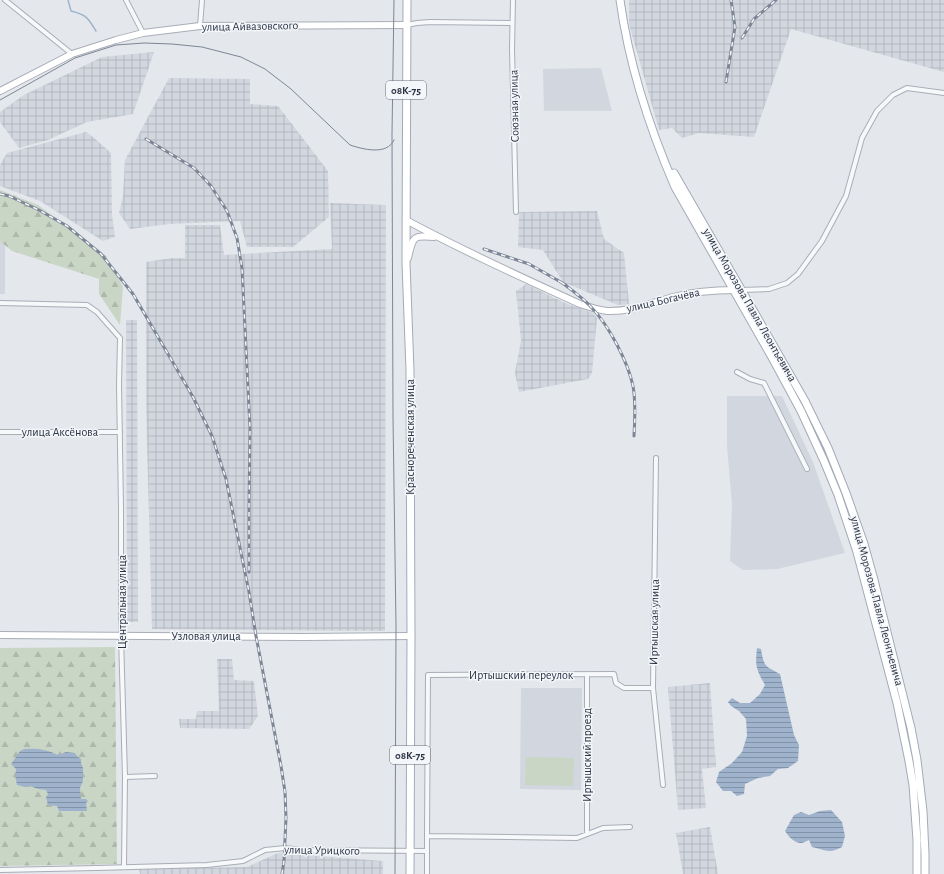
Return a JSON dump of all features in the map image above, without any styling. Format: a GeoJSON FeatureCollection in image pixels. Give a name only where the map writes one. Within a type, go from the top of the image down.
{"type":"FeatureCollection","features":[{"type":"Feature","properties":{"kind":"main road","name":"Краснореченская улица"},"geometry":{"type":"LineString","coordinates":[[407,0],[406,263],[410,378],[410,874]]}},
{"type":"Feature","properties":{"kind":"main road","name":"улица Морозова Павла Леонтьевича"},"geometry":{"type":"LineString","coordinates":[[620,0],[623,23],[633,70],[647,117],[675,187],[774,361],[808,426],[838,495],[857,552],[897,703],[913,784],[917,840],[917,874]]}},
{"type":"Feature","properties":{"kind":"main road","name":"улица Морозова Павла Леонтьевича"},"geometry":{"type":"LineString","coordinates":[[663,159],[671,168],[805,402],[828,448],[846,493],[864,544],[914,744],[923,811],[925,874]]}},
{"type":"Feature","properties":{"kind":"street"},"geometry":{"type":"LineString","coordinates":[[5,0],[72,54]]}},
{"type":"Feature","properties":{"kind":"street"},"geometry":{"type":"LineString","coordinates":[[126,0],[143,33]]}},
{"type":"Feature","properties":{"kind":"street"},"geometry":{"type":"LineString","coordinates":[[200,26],[202,0]]}},
{"type":"Feature","properties":{"kind":"street","name":"Союзная улица"},"geometry":{"type":"LineString","coordinates":[[513,0],[512,22],[516,212]]}},
{"type":"Feature","properties":{"kind":"street","name":"улица Айвазовского"},"geometry":{"type":"LineString","coordinates":[[0,91],[72,54],[143,33],[200,26],[407,25],[430,22],[512,22]]}},
{"type":"Feature","properties":{"kind":"street","name":"улица Богачёва"},"geometry":{"type":"LineString","coordinates":[[406,220],[488,262],[580,304],[606,311],[631,309],[674,297],[705,291],[769,289],[787,283],[798,274],[822,241],[846,196],[862,138],[877,111],[892,95],[907,88],[944,92]]}},
{"type":"Feature","properties":{"kind":"street"},"geometry":{"type":"LineString","coordinates":[[406,263],[412,242],[415,239],[421,236],[438,237]]}},
{"type":"Feature","properties":{"kind":"street","name":"Центральная улица"},"geometry":{"type":"LineString","coordinates":[[0,303],[87,305],[98,312],[120,338],[121,636],[125,777],[124,867]]}},
{"type":"Feature","properties":{"kind":"street"},"geometry":{"type":"LineString","coordinates":[[737,372],[750,379],[764,383],[807,469]]}},
{"type":"Feature","properties":{"kind":"street","name":"улица Аксёнова"},"geometry":{"type":"LineString","coordinates":[[0,432],[120,432]]}},
{"type":"Feature","properties":{"kind":"street","name":"Иртышская улица"},"geometry":{"type":"LineString","coordinates":[[656,458],[653,688],[663,785]]}},
{"type":"Feature","properties":{"kind":"street","name":"Узловая улица"},"geometry":{"type":"LineString","coordinates":[[0,636],[411,636]]}},
{"type":"Feature","properties":{"kind":"street","name":"Иртышский переулок"},"geometry":{"type":"LineString","coordinates":[[427,836],[428,675],[614,674],[616,683],[624,688],[653,688]]}},
{"type":"Feature","properties":{"kind":"street","name":"Иртышский проезд"},"geometry":{"type":"LineString","coordinates":[[587,675],[588,834]]}},
{"type":"Feature","properties":{"kind":"street"},"geometry":{"type":"LineString","coordinates":[[125,777],[155,776]]}},
{"type":"Feature","properties":{"kind":"street"},"geometry":{"type":"LineString","coordinates":[[428,874],[427,836],[577,838],[603,828],[630,827]]}},
{"type":"Feature","properties":{"kind":"street","name":"улица Урицкого"},"geometry":{"type":"LineString","coordinates":[[0,870],[207,865],[243,861],[265,850],[285,848],[302,850],[427,851]]}},
{"type":"Feature","properties":{"kind":"shaded area"},"geometry":{"type":"Polygon","coordinates":[[[629,0],[944,0],[944,72],[791,29],[754,137],[699,133],[682,138],[672,128],[659,130],[629,24],[629,0]]]}},
{"type":"Feature","properties":{"kind":"shaded area"},"geometry":{"type":"Polygon","coordinates":[[[154,52],[133,114],[87,122],[48,140],[19,148],[0,122],[0,112],[24,95],[102,57],[154,52]]]}},
{"type":"Feature","properties":{"kind":"shaded area"},"geometry":{"type":"Polygon","coordinates":[[[601,68],[612,111],[544,111],[543,69],[601,68]]]}},
{"type":"Feature","properties":{"kind":"shaded area"},"geometry":{"type":"Polygon","coordinates":[[[169,78],[250,79],[250,104],[278,106],[328,171],[329,217],[293,247],[247,247],[240,221],[169,224],[130,229],[119,213],[123,196],[125,160],[169,78]]]}},
{"type":"Feature","properties":{"kind":"shaded area"},"geometry":{"type":"Polygon","coordinates":[[[86,132],[111,153],[112,215],[115,237],[103,241],[40,201],[0,186],[0,165],[7,153],[86,132]]]}},
{"type":"Feature","properties":{"kind":"shaded area"},"geometry":{"type":"Polygon","coordinates":[[[330,203],[386,205],[385,631],[152,629],[146,402],[146,262],[172,258],[185,258],[185,225],[220,225],[224,255],[332,249],[330,203]]]}},
{"type":"Feature","properties":{"kind":"shaded area"},"geometry":{"type":"Polygon","coordinates":[[[597,211],[604,239],[624,253],[629,304],[618,305],[563,282],[543,250],[518,247],[519,212],[597,211]]]}},
{"type":"Feature","properties":{"kind":"shaded area"},"geometry":{"type":"Polygon","coordinates":[[[0,223],[5,226],[5,294],[0,294],[0,223]]]}},
{"type":"Feature","properties":{"kind":"shaded area"},"geometry":{"type":"Polygon","coordinates":[[[526,284],[565,303],[593,313],[597,318],[592,373],[588,379],[519,392],[515,373],[521,340],[516,291],[526,284]]]}},
{"type":"Feature","properties":{"kind":"shaded area"},"geometry":{"type":"Polygon","coordinates":[[[126,320],[137,320],[138,622],[127,622],[126,320]]]}},
{"type":"Feature","properties":{"kind":"shaded area"},"geometry":{"type":"Polygon","coordinates":[[[727,396],[782,396],[813,462],[845,553],[777,569],[743,570],[730,561],[732,505],[727,446],[727,396]]]}},
{"type":"Feature","properties":{"kind":"shaded area"},"geometry":{"type":"Polygon","coordinates":[[[217,659],[232,659],[234,680],[254,681],[258,716],[249,729],[180,728],[179,719],[196,719],[197,711],[219,711],[217,659]]]}},
{"type":"Feature","properties":{"kind":"shaded area"},"geometry":{"type":"Polygon","coordinates":[[[710,683],[716,767],[702,769],[706,808],[678,810],[668,687],[710,683]]]}},
{"type":"Feature","properties":{"kind":"shaded area"},"geometry":{"type":"Polygon","coordinates":[[[521,688],[582,688],[581,790],[520,789],[521,688]]]}},
{"type":"Feature","properties":{"kind":"shaded area"},"geometry":{"type":"Polygon","coordinates":[[[710,827],[718,874],[683,874],[676,833],[710,827]]]}},
{"type":"Feature","properties":{"kind":"shaded area"},"geometry":{"type":"Polygon","coordinates":[[[278,853],[383,861],[383,874],[140,874],[139,869],[247,867],[278,853]]]}},
{"type":"Feature","properties":{"kind":"green space"},"geometry":{"type":"Polygon","coordinates":[[[0,190],[38,205],[106,256],[123,287],[120,325],[99,294],[99,279],[12,251],[0,241],[0,190]]]}},
{"type":"Feature","properties":{"kind":"green space"},"geometry":{"type":"Polygon","coordinates":[[[115,647],[117,864],[0,866],[0,648],[115,647]]]}},
{"type":"Feature","properties":{"kind":"green space"},"geometry":{"type":"Polygon","coordinates":[[[526,757],[574,758],[573,786],[525,785],[526,757]]]}},
{"type":"Feature","properties":{"kind":"water"},"geometry":{"type":"Polygon","coordinates":[[[757,648],[761,649],[764,663],[780,674],[794,735],[799,745],[798,761],[788,768],[778,769],[770,776],[758,778],[745,784],[744,794],[737,796],[731,791],[723,791],[716,782],[719,772],[732,763],[742,752],[747,736],[746,719],[728,702],[732,698],[740,703],[750,703],[760,694],[765,685],[757,667],[757,648]]]}},
{"type":"Feature","properties":{"kind":"water"},"geometry":{"type":"Polygon","coordinates":[[[24,749],[41,749],[58,755],[66,752],[75,753],[81,759],[83,768],[83,781],[80,788],[81,799],[86,799],[88,801],[86,803],[87,811],[59,811],[57,806],[48,805],[46,797],[48,794],[46,790],[30,786],[25,787],[17,785],[15,776],[16,769],[11,764],[20,751],[24,749]]]}},
{"type":"Feature","properties":{"kind":"water"},"geometry":{"type":"Polygon","coordinates":[[[831,810],[842,822],[845,836],[842,847],[838,849],[827,851],[812,847],[809,840],[799,843],[794,841],[785,831],[794,815],[801,812],[809,815],[820,811],[831,810]]]}},
{"type":"Feature","properties":{"kind":"waterway"},"geometry":{"type":"LineString","coordinates":[[68,0],[71,11],[81,14],[91,23],[96,31]]}},
{"type":"Feature","properties":{"kind":"tram line"},"geometry":{"type":"LineString","coordinates":[[394,0],[392,134],[393,417],[396,626],[395,874]]}},
{"type":"Feature","properties":{"kind":"tram line"},"geometry":{"type":"LineString","coordinates":[[0,100],[75,58],[116,45],[144,43],[202,47],[241,57],[265,69],[291,89],[350,145],[380,150],[391,145],[394,140]]}},
{"type":"Feature","properties":{"kind":"railway"},"geometry":{"type":"LineString","coordinates":[[726,82],[735,27],[731,0]]}},
{"type":"Feature","properties":{"kind":"railway"},"geometry":{"type":"LineString","coordinates":[[742,38],[754,19],[776,0]]}},
{"type":"Feature","properties":{"kind":"railway"},"geometry":{"type":"LineString","coordinates":[[146,139],[194,168],[211,186],[227,211],[237,238],[242,268],[250,428],[249,572]]}},
{"type":"Feature","properties":{"kind":"railway"},"geometry":{"type":"LineString","coordinates":[[0,194],[9,196],[39,210],[67,226],[101,254],[133,294],[193,397],[212,436],[226,479],[249,592],[281,766],[285,792],[286,818],[282,874]]}},
{"type":"Feature","properties":{"kind":"railway"},"geometry":{"type":"LineString","coordinates":[[484,249],[529,264],[566,285]]}},
{"type":"Feature","properties":{"kind":"railway"},"geometry":{"type":"LineString","coordinates":[[561,282],[585,301],[605,324],[627,366],[634,392],[634,436]]}}]}
